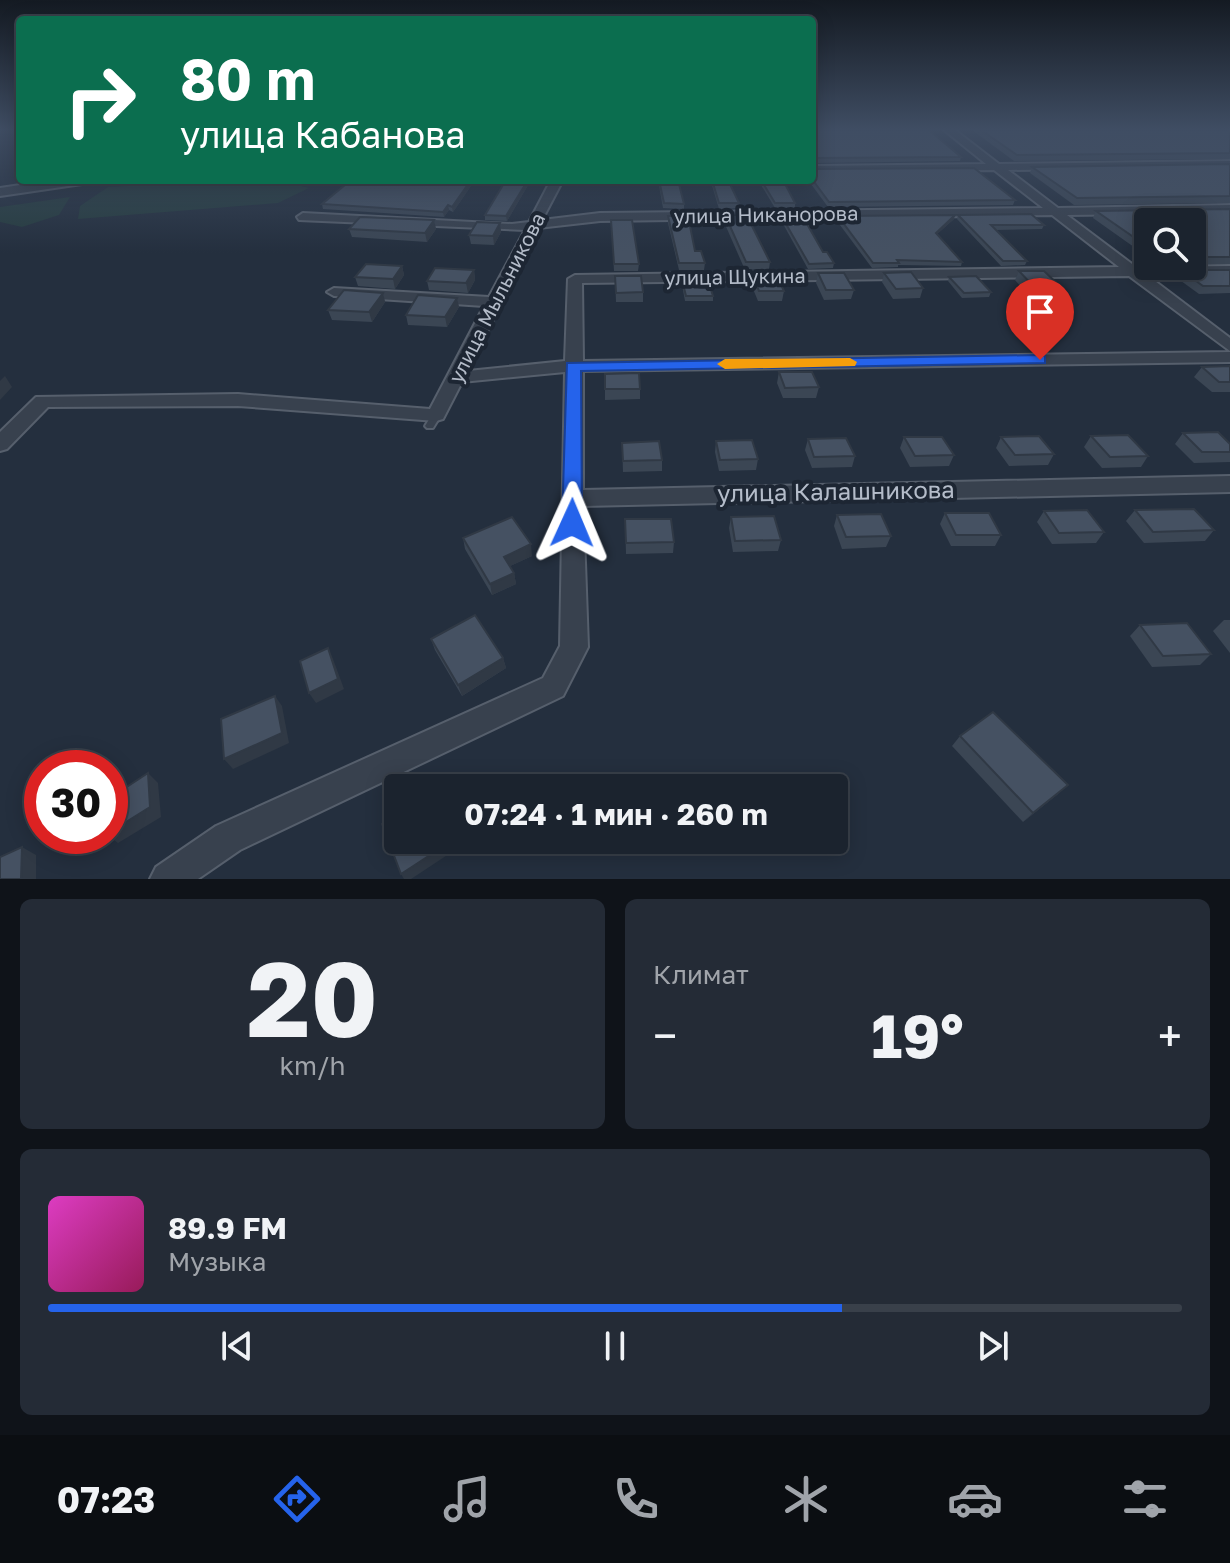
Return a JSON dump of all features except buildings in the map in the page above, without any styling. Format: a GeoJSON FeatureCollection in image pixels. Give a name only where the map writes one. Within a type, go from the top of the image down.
{"type":"FeatureCollection","features":[{"type":"Feature","properties":{"kind":"street"},"geometry":{"type":"LineString","coordinates":[[1002,171],[1230,346]]}},
{"type":"Feature","properties":{"kind":"street"},"geometry":{"type":"LineString","coordinates":[[0,192],[55,184]]}},
{"type":"Feature","properties":{"kind":"street","name":"улица Мыльникова"},"geometry":{"type":"LineString","coordinates":[[0,444],[43,401],[238,400],[433,421],[555,184]]}},
{"type":"Feature","properties":{"kind":"street","name":"улица Никанорова"},"geometry":{"type":"LineString","coordinates":[[303,217],[531,228],[600,217],[1230,209]]}},
{"type":"Feature","properties":{"kind":"street","name":"улица Щукина"},"geometry":{"type":"LineString","coordinates":[[573,366],[575,279],[1230,270]]}},
{"type":"Feature","properties":{"kind":"street"},"geometry":{"type":"LineString","coordinates":[[334,292],[493,302]]}},
{"type":"Feature","properties":{"kind":"street"},"geometry":{"type":"LineString","coordinates":[[457,377],[573,366],[1230,357]]}},
{"type":"Feature","properties":{"kind":"street"},"geometry":{"type":"LineString","coordinates":[[168,879],[228,838],[553,687],[574,647],[573,366]]}},
{"type":"Feature","properties":{"kind":"street","name":"улица Калашникова"},"geometry":{"type":"LineString","coordinates":[[572,498],[1230,484]]}},
{"type":"Feature","properties":{"kind":"green space"},"geometry":{"type":"Polygon","coordinates":[[[293,184],[309,188],[278,203],[78,219],[80,206],[108,187],[293,184]]]}},
{"type":"Feature","properties":{"kind":"green space"},"geometry":{"type":"Polygon","coordinates":[[[70,197],[59,215],[22,227],[0,222],[0,207],[70,197]]]}},
{"type":"Feature","properties":{"kind":"slow traffic"},"geometry":{"type":"LineString","coordinates":[[725,364],[850,362]]}},
{"type":"Feature","properties":{"kind":"route"},"geometry":{"type":"LineString","coordinates":[[572,523],[573,366],[1040,360]]}}]}
